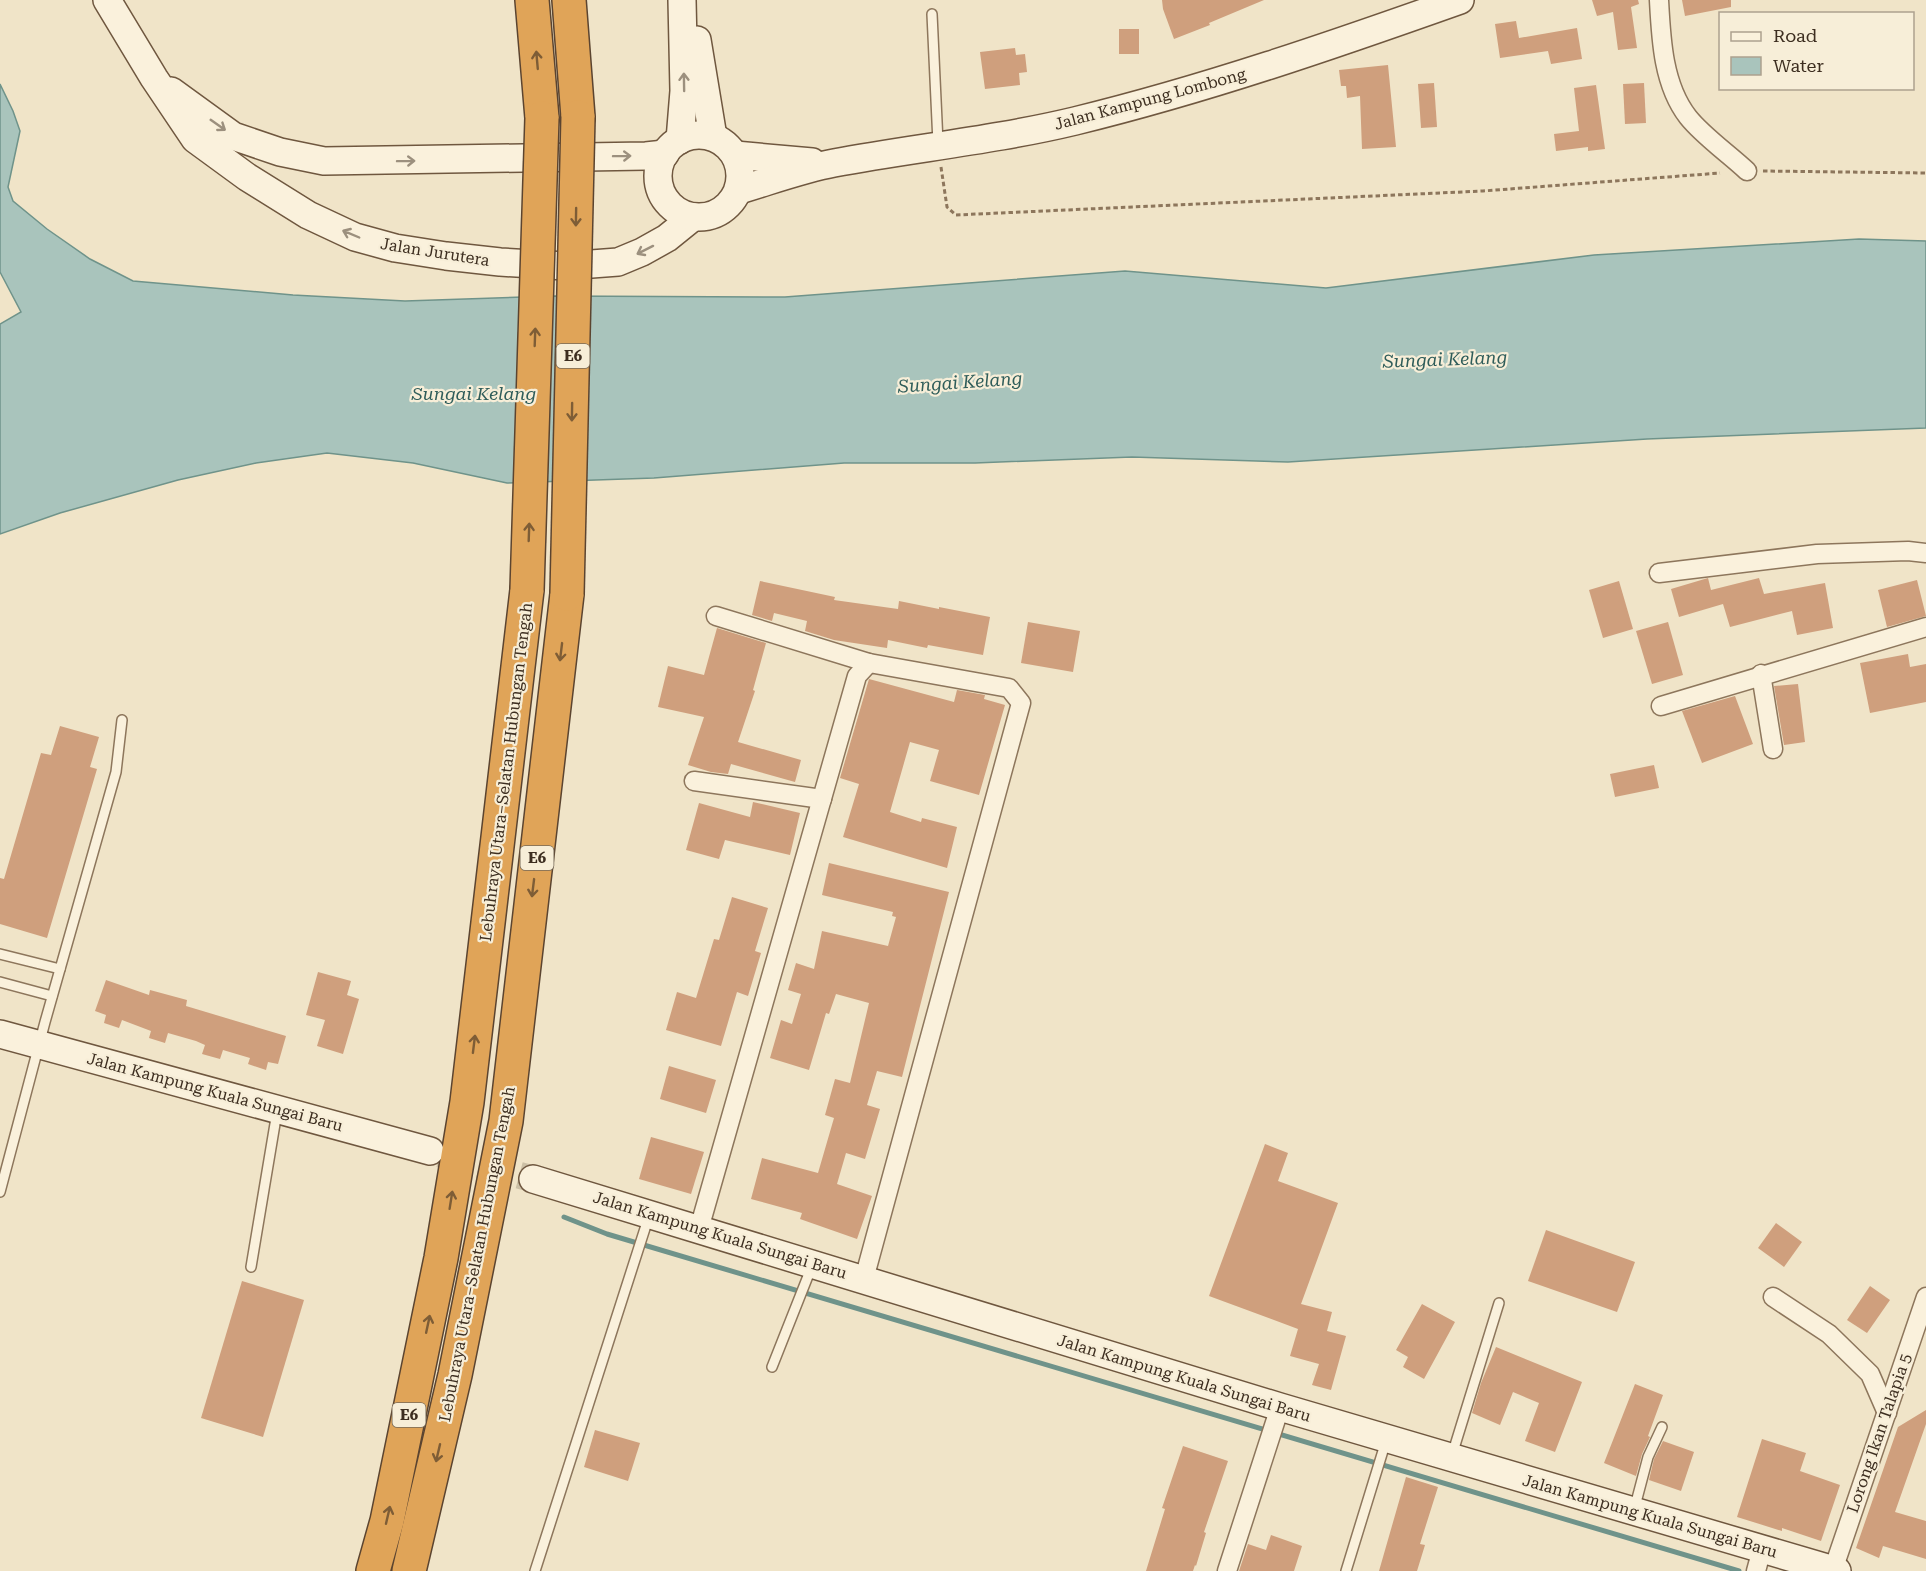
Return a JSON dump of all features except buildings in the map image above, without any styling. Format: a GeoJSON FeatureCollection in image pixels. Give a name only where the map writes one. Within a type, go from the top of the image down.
{"type":"FeatureCollection","features":[{"type":"Feature","properties":{"kind":"highway","name":"Lebuhraya Utara–Selatan Hubungan Tengah"},"geometry":{"type":"LineString","coordinates":[[373,1571],[387,1521],[441,1258],[467,1102],[527,591],[543,118],[532,0]]}},
{"type":"Feature","properties":{"kind":"highway","name":"Lebuhraya Utara–Selatan Hubungan Tengah"},"geometry":{"type":"LineString","coordinates":[[409,1571],[455,1375],[506,1121],[567,594],[578,117],[569,0]]}},
{"type":"Feature","properties":{"kind":"street","name":"Jalan Jurutera"},"geometry":{"type":"LineString","coordinates":[[107,0],[154,78],[195,139],[247,177],[308,214],[355,237],[395,248],[510,263],[565,266],[618,262],[667,238],[693,217]]}},
{"type":"Feature","properties":{"kind":"street"},"geometry":{"type":"LineString","coordinates":[[672,147],[691,136],[713,137],[729,148],[735,156],[741,178],[739,189],[726,208],[704,217],[693,217],[680,213],[669,204],[658,180],[659,166],[672,147],[684,91],[682,0]]}},
{"type":"Feature","properties":{"kind":"street"},"geometry":{"type":"LineString","coordinates":[[690,0],[713,137]]}},
{"type":"Feature","properties":{"kind":"street","name":"Jalan Kampung Lombong"},"geometry":{"type":"LineString","coordinates":[[832,163],[1073,122],[1201,88],[1343,42],[1460,0]]}},
{"type":"Feature","properties":{"kind":"street"},"geometry":{"type":"LineString","coordinates":[[1659,0],[1664,57],[1679,104],[1689,119],[1747,171]]}},
{"type":"Feature","properties":{"kind":"street","name":"Jalan Jurutera"},"geometry":{"type":"LineString","coordinates":[[154,78],[233,136],[280,152],[324,161],[509,159],[672,147]]}},
{"type":"Feature","properties":{"kind":"street"},"geometry":{"type":"LineString","coordinates":[[735,156],[832,163]]}},
{"type":"Feature","properties":{"kind":"street"},"geometry":{"type":"LineString","coordinates":[[739,189],[832,163]]}},
{"type":"Feature","properties":{"kind":"street"},"geometry":{"type":"LineString","coordinates":[[1659,573],[1817,554],[1908,551],[1926,553]]}},
{"type":"Feature","properties":{"kind":"street"},"geometry":{"type":"LineString","coordinates":[[716,616],[869,663],[1010,688],[1021,704],[864,1279]]}},
{"type":"Feature","properties":{"kind":"street"},"geometry":{"type":"LineString","coordinates":[[1661,706],[1761,674],[1926,627]]}},
{"type":"Feature","properties":{"kind":"street"},"geometry":{"type":"LineString","coordinates":[[699,1229],[857,676],[869,663]]}},
{"type":"Feature","properties":{"kind":"street"},"geometry":{"type":"LineString","coordinates":[[1761,674],[1773,749]]}},
{"type":"Feature","properties":{"kind":"street"},"geometry":{"type":"LineString","coordinates":[[694,781],[822,800]]}},
{"type":"Feature","properties":{"kind":"street","name":"Jalan Kampung Kuala Sungai Baru"},"geometry":{"type":"LineString","coordinates":[[0,1034],[37,1056],[278,1110],[430,1151]]}},
{"type":"Feature","properties":{"kind":"street","name":"Jalan Kampung Kuala Sungai Baru"},"geometry":{"type":"LineString","coordinates":[[533,1179],[647,1224],[699,1229],[809,1272],[864,1279],[1278,1413],[1385,1443],[1451,1458],[1633,1512],[1759,1563],[1835,1570]]}},
{"type":"Feature","properties":{"kind":"street"},"geometry":{"type":"LineString","coordinates":[[1773,1297],[1828,1334],[1870,1374],[1887,1413]]}},
{"type":"Feature","properties":{"kind":"street","name":"Lorong Ikan Talapia 5"},"geometry":{"type":"LineString","coordinates":[[1835,1570],[1926,1298]]}},
{"type":"Feature","properties":{"kind":"street"},"geometry":{"type":"LineString","coordinates":[[1227,1571],[1278,1413]]}},
{"type":"Feature","properties":{"kind":"lane"},"geometry":{"type":"LineString","coordinates":[[932,14],[938,145]]}},
{"type":"Feature","properties":{"kind":"lane"},"geometry":{"type":"LineString","coordinates":[[0,1192],[52,996],[116,772],[122,720]]}},
{"type":"Feature","properties":{"kind":"lane"},"geometry":{"type":"LineString","coordinates":[[0,954],[60,969]]}},
{"type":"Feature","properties":{"kind":"lane"},"geometry":{"type":"LineString","coordinates":[[0,982],[52,996]]}},
{"type":"Feature","properties":{"kind":"lane"},"geometry":{"type":"LineString","coordinates":[[251,1267],[278,1110]]}},
{"type":"Feature","properties":{"kind":"lane"},"geometry":{"type":"LineString","coordinates":[[535,1571],[647,1224]]}},
{"type":"Feature","properties":{"kind":"lane"},"geometry":{"type":"LineString","coordinates":[[772,1367],[809,1272]]}},
{"type":"Feature","properties":{"kind":"lane"},"geometry":{"type":"LineString","coordinates":[[1451,1458],[1499,1303]]}},
{"type":"Feature","properties":{"kind":"lane"},"geometry":{"type":"LineString","coordinates":[[1633,1512],[1648,1456],[1662,1428]]}},
{"type":"Feature","properties":{"kind":"lane"},"geometry":{"type":"LineString","coordinates":[[1346,1571],[1385,1443]]}},
{"type":"Feature","properties":{"kind":"path"},"geometry":{"type":"LineString","coordinates":[[938,145],[947,207],[956,215],[1483,191],[1747,171],[1926,173]]}},
{"type":"Feature","properties":{"kind":"water","name":"Sungai Kelang"},"geometry":{"type":"Polygon","coordinates":[[[0,84],[20,131],[8,187],[13,201],[47,229],[90,259],[133,281],[293,295],[405,301],[556,296],[785,297],[1125,271],[1326,288],[1594,255],[1859,239],[1926,241],[1926,428],[1647,439],[1288,462],[1132,457],[975,463],[844,463],[654,478],[507,483],[413,463],[327,453],[256,463],[178,480],[60,513],[0,534],[0,324],[21,312],[0,272],[0,84]]]}},
{"type":"Feature","properties":{"kind":"waterway"},"geometry":{"type":"LineString","coordinates":[[564,1217],[607,1234],[1739,1571]]}},
{"type":"Feature","properties":{"kind":"tunnel"},"geometry":{"type":"LineString","coordinates":[[440,1154],[533,1179]]}}]}
